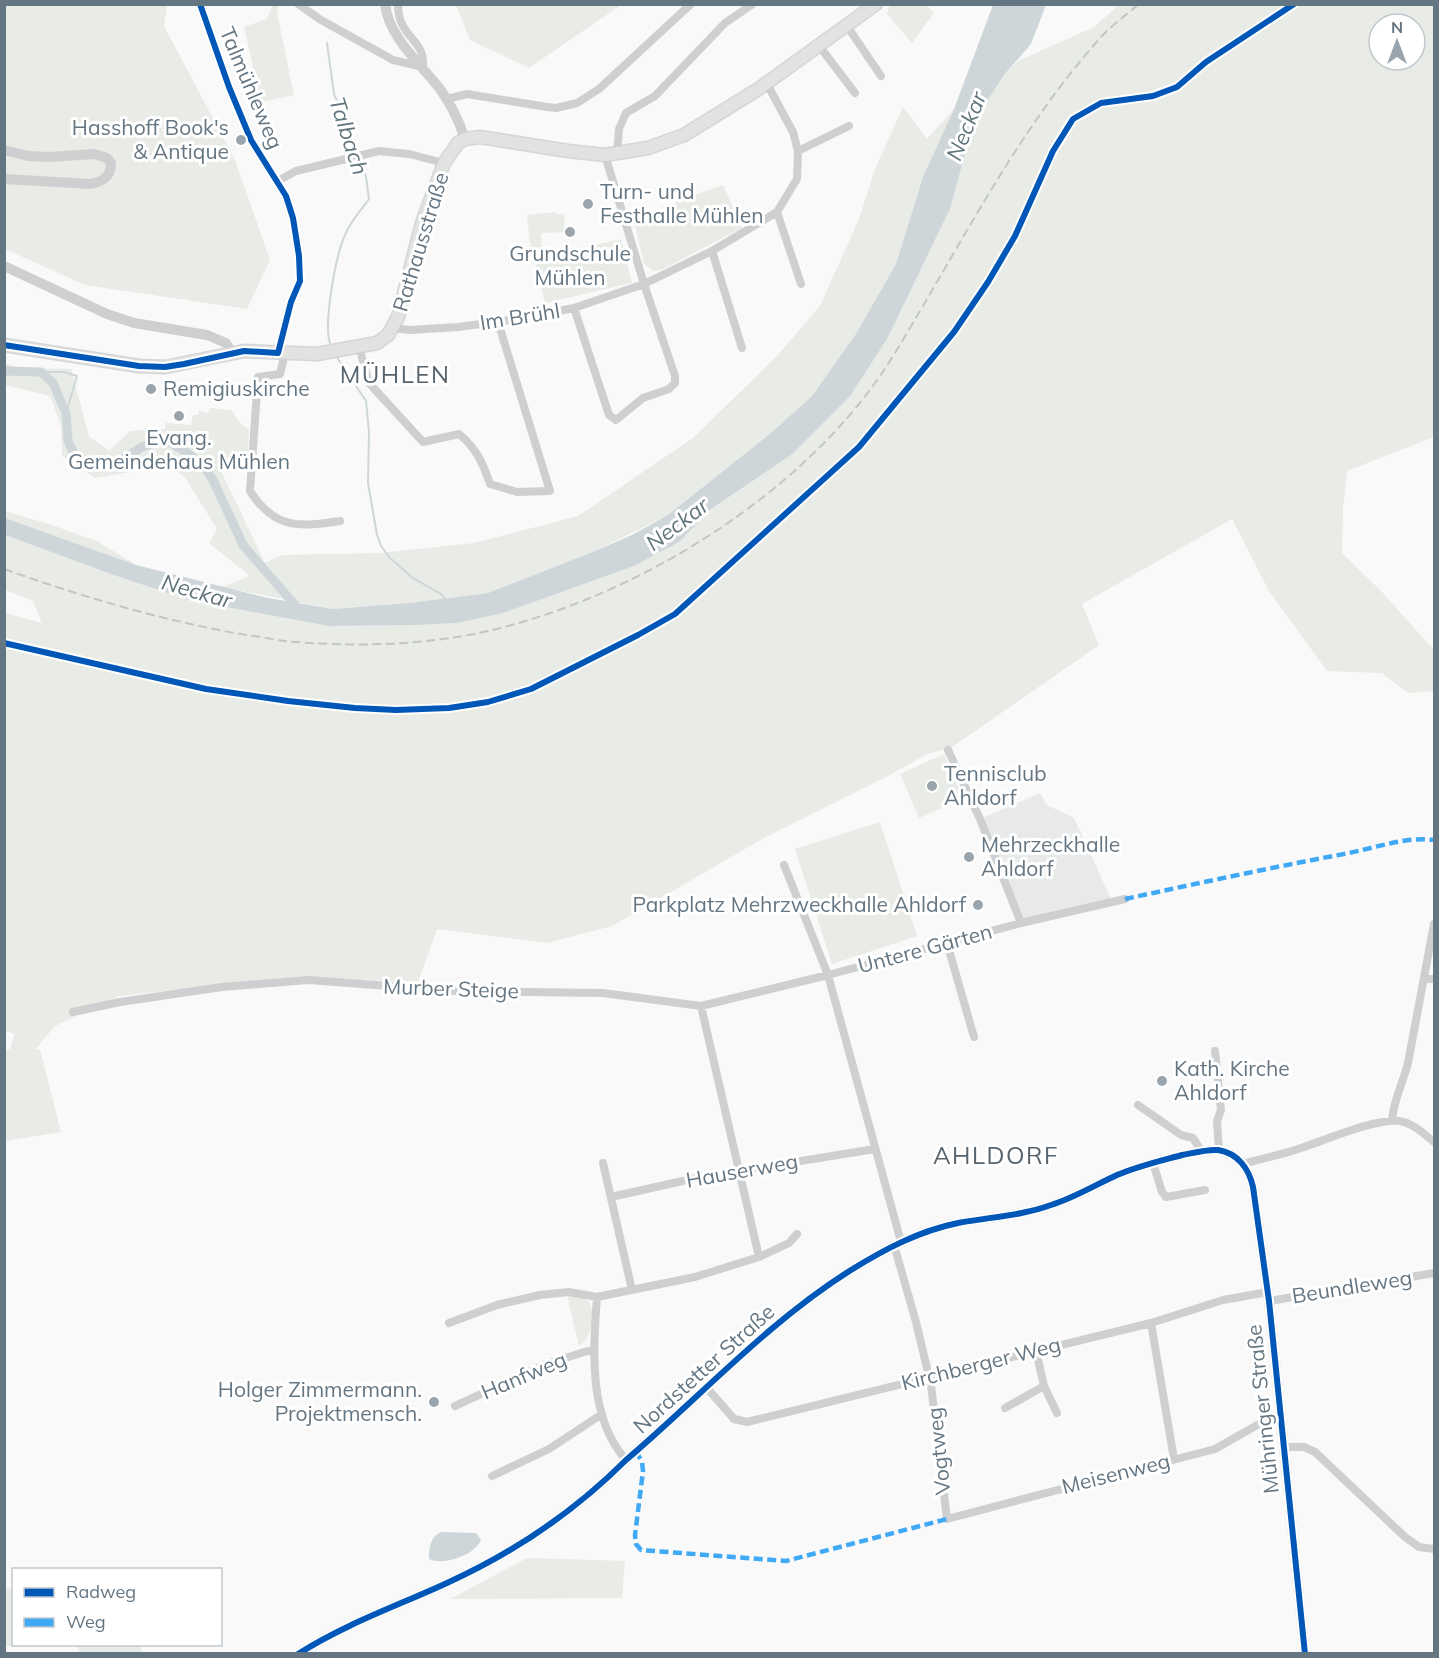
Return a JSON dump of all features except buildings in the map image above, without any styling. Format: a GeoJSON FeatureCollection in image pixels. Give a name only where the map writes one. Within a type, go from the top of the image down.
{"type":"FeatureCollection","features":[{"type":"Feature","properties":{"kind":"main road"},"geometry":{"type":"LineString","coordinates":[[465,139],[480,137],[568,151],[611,154],[648,148],[684,135],[767,84],[876,4]]}},
{"type":"Feature","properties":{"kind":"main road","name":"Rathausstraße"},"geometry":{"type":"LineString","coordinates":[[4,345],[139,366],[165,367],[244,351],[321,354],[377,343],[388,335],[398,317],[422,223],[444,163],[450,152],[465,139]]}},
{"type":"Feature","properties":{"kind":"street","name":"Talmühleweg"},"geometry":{"type":"LineString","coordinates":[[200,4],[229,87],[251,140],[286,196],[293,218],[299,256],[300,281],[291,302],[281,353],[280,374],[258,377],[250,491],[264,508],[284,522],[307,526],[340,521]]}},
{"type":"Feature","properties":{"kind":"street"},"geometry":{"type":"LineString","coordinates":[[298,4],[321,20],[393,60],[423,66]]}},
{"type":"Feature","properties":{"kind":"street"},"geometry":{"type":"LineString","coordinates":[[385,4],[392,30],[423,66],[447,99],[465,139]]}},
{"type":"Feature","properties":{"kind":"street"},"geometry":{"type":"LineString","coordinates":[[398,4],[402,24],[422,51],[423,66]]}},
{"type":"Feature","properties":{"kind":"street"},"geometry":{"type":"LineString","coordinates":[[447,99],[467,94],[556,108],[577,103],[599,89],[691,4]]}},
{"type":"Feature","properties":{"kind":"street"},"geometry":{"type":"LineString","coordinates":[[574,308],[609,415],[616,420],[643,398],[669,389],[675,383],[675,376],[644,284],[611,154],[626,113],[656,96],[725,23],[753,4]]}},
{"type":"Feature","properties":{"kind":"street"},"geometry":{"type":"LineString","coordinates":[[847,26],[881,76]]}},
{"type":"Feature","properties":{"kind":"street"},"geometry":{"type":"LineString","coordinates":[[820,46],[855,93]]}},
{"type":"Feature","properties":{"kind":"street","name":"Im Brühl"},"geometry":{"type":"LineString","coordinates":[[393,327],[410,330],[432,329],[498,322],[574,308],[644,284],[712,251],[777,212],[797,179],[798,151],[792,132],[767,84]]}},
{"type":"Feature","properties":{"kind":"street"},"geometry":{"type":"LineString","coordinates":[[798,151],[849,126]]}},
{"type":"Feature","properties":{"kind":"street"},"geometry":{"type":"LineString","coordinates":[[4,150],[28,156],[102,155],[111,163],[111,170],[102,181],[92,184],[4,179]]}},
{"type":"Feature","properties":{"kind":"street"},"geometry":{"type":"LineString","coordinates":[[276,182],[296,171],[379,151],[410,154],[444,163]]}},
{"type":"Feature","properties":{"kind":"street"},"geometry":{"type":"LineString","coordinates":[[777,212],[801,284]]}},
{"type":"Feature","properties":{"kind":"street"},"geometry":{"type":"LineString","coordinates":[[712,251],[742,348]]}},
{"type":"Feature","properties":{"kind":"street"},"geometry":{"type":"LineString","coordinates":[[4,266],[107,314],[134,323],[207,335],[226,343],[232,353]]}},
{"type":"Feature","properties":{"kind":"street"},"geometry":{"type":"LineString","coordinates":[[359,347],[369,383],[423,442],[459,434],[472,445],[484,466],[490,484],[517,492],[550,491],[498,322]]}},
{"type":"Feature","properties":{"kind":"street","name":"Untere Gärten"},"geometry":{"type":"LineString","coordinates":[[948,750],[980,819],[1021,923]]}},
{"type":"Feature","properties":{"kind":"street"},"geometry":{"type":"LineString","coordinates":[[784,865],[828,975],[875,1149],[897,1243]]}},
{"type":"Feature","properties":{"kind":"street","name":"Untere Gärten"},"geometry":{"type":"LineString","coordinates":[[828,975],[1021,923],[1125,898]]}},
{"type":"Feature","properties":{"kind":"street"},"geometry":{"type":"LineString","coordinates":[[1392,1121],[1395,1103],[1405,1074],[1434,924]]}},
{"type":"Feature","properties":{"kind":"street"},"geometry":{"type":"LineString","coordinates":[[947,943],[974,1037]]}},
{"type":"Feature","properties":{"kind":"street","name":"Murber Steige"},"geometry":{"type":"LineString","coordinates":[[72,1012],[198,990],[266,982],[308,980],[455,991],[603,993],[701,1006],[828,975]]}},
{"type":"Feature","properties":{"kind":"street"},"geometry":{"type":"LineString","coordinates":[[1424,979],[1434,979]]}},
{"type":"Feature","properties":{"kind":"street"},"geometry":{"type":"LineString","coordinates":[[701,1006],[759,1257]]}},
{"type":"Feature","properties":{"kind":"street"},"geometry":{"type":"LineString","coordinates":[[1215,1051],[1221,1110],[1217,1121],[1219,1150],[1235,1157],[1243,1164],[1286,1153],[1357,1129],[1392,1121],[1414,1126],[1434,1142]]}},
{"type":"Feature","properties":{"kind":"street"},"geometry":{"type":"LineString","coordinates":[[1138,1105],[1181,1135],[1193,1138],[1202,1152]]}},
{"type":"Feature","properties":{"kind":"street","name":"Hauserweg"},"geometry":{"type":"LineString","coordinates":[[611,1197],[696,1178],[875,1149]]}},
{"type":"Feature","properties":{"kind":"street","name":"Nordstetter Straße"},"geometry":{"type":"LineString","coordinates":[[298,1653],[362,1619],[480,1567],[537,1534],[588,1495],[811,1298],[849,1271],[897,1243],[945,1226],[1017,1214],[1049,1206],[1116,1176],[1153,1163],[1219,1150]]}},
{"type":"Feature","properties":{"kind":"street"},"geometry":{"type":"LineString","coordinates":[[603,1163],[632,1290]]}},
{"type":"Feature","properties":{"kind":"street"},"geometry":{"type":"LineString","coordinates":[[1153,1163],[1162,1192],[1166,1197],[1205,1190]]}},
{"type":"Feature","properties":{"kind":"street","name":"Mühringer Straße"},"geometry":{"type":"LineString","coordinates":[[1243,1164],[1253,1187],[1268,1296],[1305,1653]]}},
{"type":"Feature","properties":{"kind":"street"},"geometry":{"type":"LineString","coordinates":[[449,1323],[497,1305],[540,1295],[569,1292],[597,1297],[695,1277],[759,1257],[789,1243],[797,1234]]}},
{"type":"Feature","properties":{"kind":"street","name":"Vogtweg"},"geometry":{"type":"LineString","coordinates":[[897,1243],[929,1377],[947,1519]]}},
{"type":"Feature","properties":{"kind":"street","name":"Beundleweg"},"geometry":{"type":"LineString","coordinates":[[1268,1296],[1434,1273]]}},
{"type":"Feature","properties":{"kind":"street","name":"Kirchberger Weg"},"geometry":{"type":"LineString","coordinates":[[707,1388],[734,1419],[738,1422],[747,1422],[1151,1323],[1223,1299],[1268,1296]]}},
{"type":"Feature","properties":{"kind":"street"},"geometry":{"type":"LineString","coordinates":[[597,1297],[594,1349],[602,1414],[611,1441],[626,1460]]}},
{"type":"Feature","properties":{"kind":"street"},"geometry":{"type":"LineString","coordinates":[[1151,1323],[1174,1459]]}},
{"type":"Feature","properties":{"kind":"street","name":"Hanfweg"},"geometry":{"type":"LineString","coordinates":[[455,1406],[539,1367],[594,1349]]}},
{"type":"Feature","properties":{"kind":"street"},"geometry":{"type":"LineString","coordinates":[[1036,1351],[1044,1386],[1057,1413]]}},
{"type":"Feature","properties":{"kind":"street"},"geometry":{"type":"LineString","coordinates":[[1005,1408],[1044,1386]]}},
{"type":"Feature","properties":{"kind":"street"},"geometry":{"type":"LineString","coordinates":[[492,1476],[549,1449],[602,1414]]}},
{"type":"Feature","properties":{"kind":"street","name":"Meisenweg"},"geometry":{"type":"LineString","coordinates":[[947,1519],[1215,1449],[1259,1424],[1281,1418]]}},
{"type":"Feature","properties":{"kind":"street"},"geometry":{"type":"LineString","coordinates":[[1284,1447],[1304,1447],[1316,1452],[1405,1537],[1419,1547],[1434,1549]]}},
{"type":"Feature","properties":{"kind":"shaded area"},"geometry":{"type":"Polygon","coordinates":[[[273,4],[279,5],[277,13],[294,95],[261,102],[244,27],[267,19],[273,4]]]}},
{"type":"Feature","properties":{"kind":"shaded area"},"geometry":{"type":"Polygon","coordinates":[[[890,4],[927,5],[934,13],[912,43],[887,14],[890,4]]]}},
{"type":"Feature","properties":{"kind":"shaded area"},"geometry":{"type":"Polygon","coordinates":[[[4,5],[167,5],[164,26],[235,160],[270,260],[247,309],[85,285],[5,249],[4,5]]]}},
{"type":"Feature","properties":{"kind":"shaded area"},"geometry":{"type":"Polygon","coordinates":[[[456,5],[621,5],[529,68],[470,40],[456,5]]]}},
{"type":"Feature","properties":{"kind":"shaded area"},"geometry":{"type":"Polygon","coordinates":[[[1119,5],[1434,5],[1434,437],[1347,471],[1342,553],[1381,591],[1434,650],[1434,691],[1408,693],[1382,673],[1327,671],[1269,591],[1232,519],[1082,604],[1099,645],[948,750],[925,755],[764,838],[612,926],[547,943],[437,929],[418,982],[285,978],[119,996],[55,1026],[35,1050],[40,1049],[61,1132],[5,1141],[5,1050],[10,1049],[15,1034],[4,1030],[5,613],[42,623],[33,601],[5,590],[5,535],[111,574],[329,626],[457,623],[503,613],[634,566],[679,542],[711,509],[791,455],[922,268],[950,209],[966,150],[986,103],[1004,75],[1018,61],[1094,27],[1119,5]]]}},
{"type":"Feature","properties":{"kind":"shaded area"},"geometry":{"type":"Polygon","coordinates":[[[903,107],[927,139],[954,109],[923,178],[896,264],[857,334],[812,396],[771,433],[668,515],[595,551],[488,593],[409,603],[333,609],[222,587],[250,576],[209,543],[217,529],[184,476],[159,461],[142,470],[95,478],[62,456],[61,426],[50,396],[5,385],[4,363],[21,368],[71,369],[89,436],[109,451],[130,431],[165,429],[165,423],[191,425],[193,415],[198,415],[199,411],[208,413],[210,408],[231,410],[241,424],[249,430],[248,451],[229,469],[221,471],[265,563],[282,555],[380,553],[474,543],[578,516],[693,438],[777,356],[820,306],[859,219],[875,169],[903,107]]]}},
{"type":"Feature","properties":{"kind":"shaded area"},"geometry":{"type":"Polygon","coordinates":[[[723,185],[742,228],[661,270],[653,271],[644,264],[632,213],[666,213],[684,194],[695,195],[723,185]]]}},
{"type":"Feature","properties":{"kind":"shaded area"},"geometry":{"type":"Polygon","coordinates":[[[557,212],[556,214],[564,214],[565,232],[541,233],[542,250],[587,247],[621,239],[632,283],[545,303],[530,242],[527,215],[557,212]]]}},
{"type":"Feature","properties":{"kind":"shaded area"},"geometry":{"type":"Polygon","coordinates":[[[4,511],[97,541],[136,565],[5,518],[4,511]]]}},
{"type":"Feature","properties":{"kind":"shaded area","name":"Tennisclub Ahldorf"},"geometry":{"type":"Polygon","coordinates":[[[944,754],[963,799],[919,818],[900,774],[944,754]]]}},
{"type":"Feature","properties":{"kind":"shaded area"},"geometry":{"type":"Polygon","coordinates":[[[1040,793],[1047,805],[1074,818],[1112,901],[1021,923],[980,819],[1040,793]]]}},
{"type":"Feature","properties":{"kind":"shaded area"},"geometry":{"type":"Polygon","coordinates":[[[880,822],[917,936],[832,964],[795,849],[880,822]]]}},
{"type":"Feature","properties":{"kind":"shaded area"},"geometry":{"type":"Polygon","coordinates":[[[567,1295],[586,1299],[592,1309],[590,1330],[584,1342],[579,1346],[567,1295]]]}},
{"type":"Feature","properties":{"kind":"shaded area"},"geometry":{"type":"Polygon","coordinates":[[[527,1558],[625,1561],[622,1598],[450,1599],[527,1558]]]}},
{"type":"Feature","properties":{"kind":"shaded area"},"geometry":{"type":"Polygon","coordinates":[[[5,1588],[12,1589],[12,1645],[5,1647],[5,1588]]]}},
{"type":"Feature","properties":{"kind":"shaded area"},"geometry":{"type":"Polygon","coordinates":[[[77,1646],[140,1646],[143,1653],[80,1653],[77,1646]]]}},
{"type":"Feature","properties":{"kind":"water","name":"Neckar"},"geometry":{"type":"Polygon","coordinates":[[[993,5],[1046,5],[1031,44],[1004,75],[986,103],[966,150],[950,209],[887,339],[850,396],[791,455],[711,509],[679,542],[634,566],[503,613],[457,623],[329,626],[189,600],[5,535],[5,518],[136,565],[268,598],[333,609],[409,603],[488,593],[632,535],[668,515],[771,433],[812,396],[856,334],[896,264],[923,177],[954,109],[993,5]]]}},
{"type":"Feature","properties":{"kind":"water"},"geometry":{"type":"Polygon","coordinates":[[[441,1532],[476,1533],[481,1540],[472,1550],[458,1558],[435,1561],[429,1559],[430,1547],[432,1540],[441,1532]]]}},
{"type":"Feature","properties":{"kind":"waterway","name":"Talbach"},"geometry":{"type":"LineString","coordinates":[[327,43],[334,94],[359,153]]}},
{"type":"Feature","properties":{"kind":"waterway","name":"Talbach"},"geometry":{"type":"LineString","coordinates":[[331,346],[329,308],[341,245],[347,230],[369,199],[360,158]]}},
{"type":"Feature","properties":{"kind":"waterway"},"geometry":{"type":"LineString","coordinates":[[336,356],[366,401],[369,432],[368,483],[381,546],[390,558],[413,578],[441,594],[446,600]]}},
{"type":"Feature","properties":{"kind":"waterway"},"geometry":{"type":"LineString","coordinates":[[4,371],[41,372],[53,383],[66,413],[68,441],[74,454],[86,461],[98,465],[115,464],[142,447],[164,439],[203,465],[213,480],[243,545],[300,611]]}},
{"type":"Feature","properties":{"kind":"waterway"},"geometry":{"type":"LineString","coordinates":[[41,372],[64,372],[77,376],[66,413]]}},
{"type":"Feature","properties":{"kind":"railway"},"geometry":{"type":"LineString","coordinates":[[4,569],[124,607],[185,623],[290,641],[320,644],[368,644],[417,642],[488,631],[544,615],[601,593],[657,566],[711,534],[762,498],[809,457],[851,414],[886,367],[1005,167],[1050,100],[1101,37],[1139,4]]}},
{"type":"Feature","properties":{"kind":"marked path"},"geometry":{"type":"LineString","coordinates":[[1125,899],[1392,843],[1434,840]]}},
{"type":"Feature","properties":{"kind":"marked path"},"geometry":{"type":"LineString","coordinates":[[636,1451],[642,1462],[643,1471],[635,1535],[636,1544],[641,1550],[786,1561],[947,1519]]}},
{"type":"Feature","properties":{"kind":"cycle path"},"geometry":{"type":"LineString","coordinates":[[4,345],[139,366],[165,367],[244,351],[278,353],[291,302],[300,281],[293,218],[286,196],[251,140],[229,87],[200,4]]}},
{"type":"Feature","properties":{"kind":"cycle path"},"geometry":{"type":"LineString","coordinates":[[4,643],[206,689],[355,708],[396,710],[449,708],[488,702],[531,689],[675,614],[859,447],[954,332],[988,282],[1015,236],[1053,151],[1073,119],[1101,103],[1153,96],[1177,87],[1206,62],[1294,4]]}},
{"type":"Feature","properties":{"kind":"cycle path"},"geometry":{"type":"LineString","coordinates":[[298,1654],[353,1624],[472,1571],[542,1530],[606,1479],[791,1313],[851,1270],[877,1255],[944,1226],[1040,1209],[1068,1199],[1133,1169],[1182,1155],[1214,1150],[1237,1158],[1249,1174],[1253,1187],[1269,1301],[1305,1654]]}},
{"type":"Feature","properties":{"kind":"place","name":"Hasshoff Book's & Antique"},"geometry":{"type":"Point","coordinates":[241,140]}},
{"type":"Feature","properties":{"kind":"place","name":"Turn- und Festhalle Mühlen"},"geometry":{"type":"Point","coordinates":[588,204]}},
{"type":"Feature","properties":{"kind":"place","name":"Grundschule Mühlen"},"geometry":{"type":"Point","coordinates":[570,232]}},
{"type":"Feature","properties":{"kind":"place","name":"Remigiuskirche"},"geometry":{"type":"Point","coordinates":[151,389]}},
{"type":"Feature","properties":{"kind":"place","name":"Evang. Gemeindehaus Mühlen"},"geometry":{"type":"Point","coordinates":[179,416]}},
{"type":"Feature","properties":{"kind":"place","name":"Tennisclub Ahldorf"},"geometry":{"type":"Point","coordinates":[932,786]}},
{"type":"Feature","properties":{"kind":"place","name":"Mehrzeckhalle Ahldorf"},"geometry":{"type":"Point","coordinates":[969,857]}},
{"type":"Feature","properties":{"kind":"place","name":"Parkplatz Mehrzweckhalle Ahldorf"},"geometry":{"type":"Point","coordinates":[978,905]}},
{"type":"Feature","properties":{"kind":"place","name":"Kath. Kirche Ahldorf"},"geometry":{"type":"Point","coordinates":[1162,1081]}},
{"type":"Feature","properties":{"kind":"place","name":"Holger Zimmermann. Projektmensch."},"geometry":{"type":"Point","coordinates":[434,1402]}},
{"type":"Feature","properties":{"kind":"district","name":"MÜHLEN"},"geometry":{"type":"Point","coordinates":[395,375]}},
{"type":"Feature","properties":{"kind":"district","name":"AHLDORF"},"geometry":{"type":"Point","coordinates":[996,1156]}}]}
